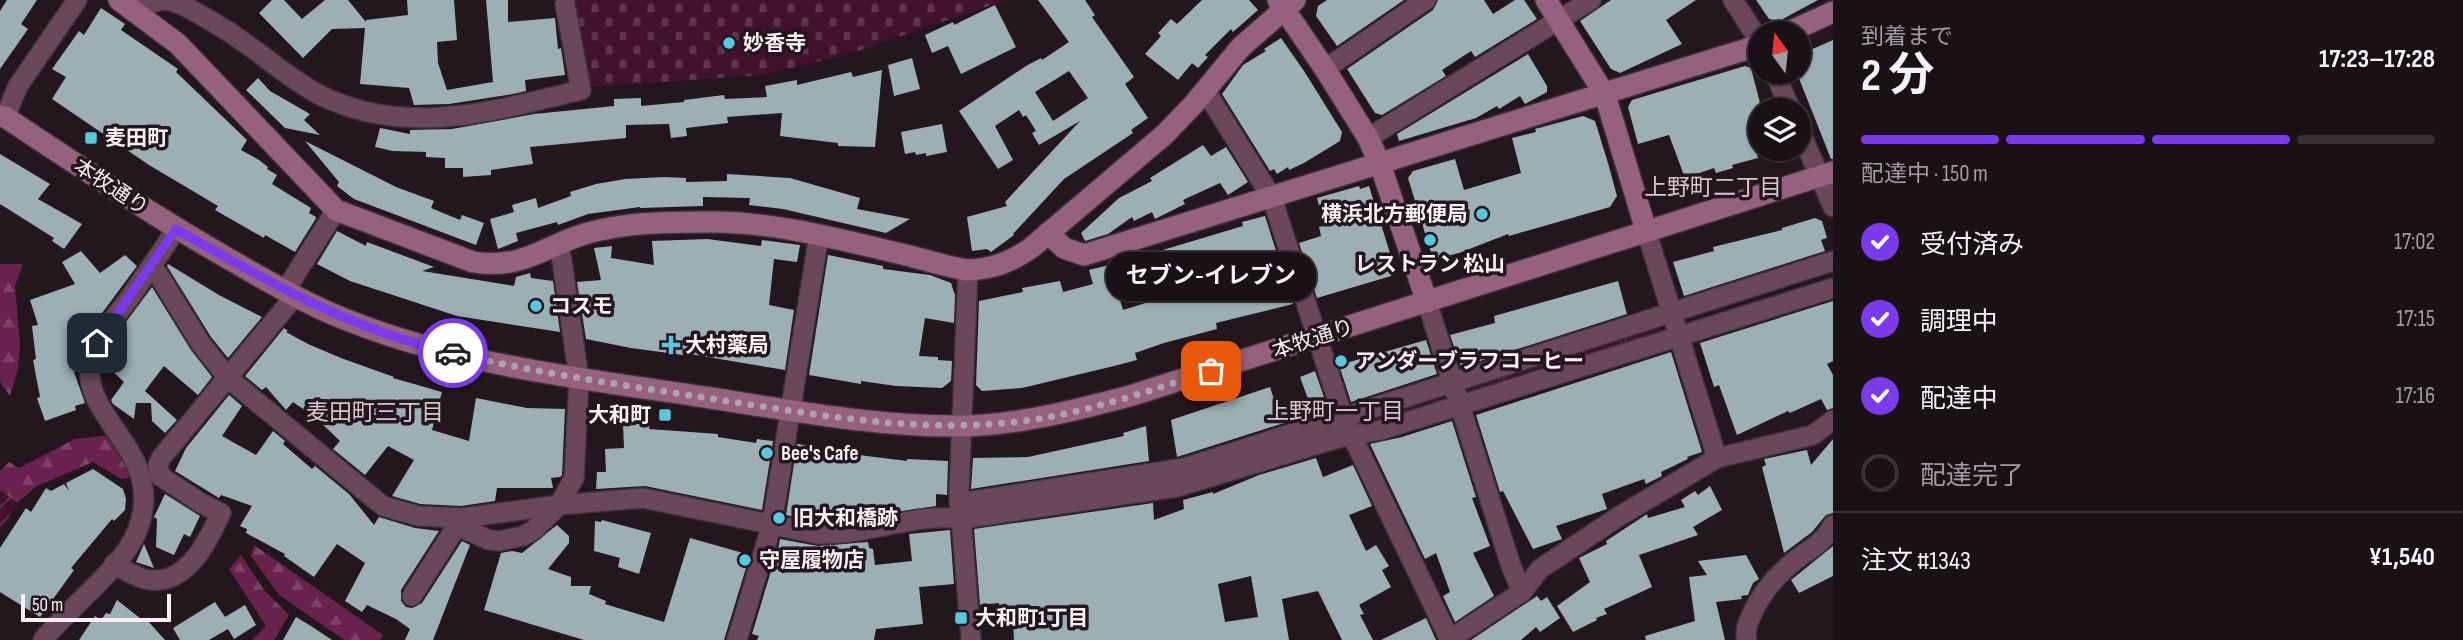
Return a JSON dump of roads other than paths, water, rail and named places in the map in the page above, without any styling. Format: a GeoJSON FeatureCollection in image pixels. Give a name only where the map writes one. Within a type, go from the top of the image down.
{"type":"FeatureCollection","features":[{"type":"Feature","properties":{"kind":"street"},"geometry":{"type":"LineString","coordinates":[[2,114],[77,0]]}},
{"type":"Feature","properties":{"kind":"street"},"geometry":{"type":"LineString","coordinates":[[128,6],[165,0],[186,7],[244,42],[293,81],[349,108],[435,119],[491,111],[581,90],[565,4]]}},
{"type":"Feature","properties":{"kind":"street"},"geometry":{"type":"LineString","coordinates":[[1325,69],[1426,0]]}},
{"type":"Feature","properties":{"kind":"street"},"geometry":{"type":"LineString","coordinates":[[1546,0],[1605,95],[1717,458]]}},
{"type":"Feature","properties":{"kind":"street"},"geometry":{"type":"LineString","coordinates":[[1368,138],[1591,0]]}},
{"type":"Feature","properties":{"kind":"street"},"geometry":{"type":"LineString","coordinates":[[1733,0],[1748,24]]}},
{"type":"Feature","properties":{"kind":"street"},"geometry":{"type":"LineString","coordinates":[[128,6],[178,44],[336,210],[473,262],[492,265],[522,260],[589,233],[619,226],[709,222],[753,223],[819,235],[968,270],[989,268],[1008,262],[1031,248],[1182,118],[1241,47],[1286,3],[1368,138],[1380,164],[1455,383],[1511,566],[1522,592]]}},
{"type":"Feature","properties":{"kind":"street"},"geometry":{"type":"LineString","coordinates":[[1811,22],[1833,12]]}},
{"type":"Feature","properties":{"kind":"street"},"geometry":{"type":"LineString","coordinates":[[1048,233],[1064,248],[1084,255],[1605,95],[1748,48]]}},
{"type":"Feature","properties":{"kind":"street"},"geometry":{"type":"LineString","coordinates":[[1205,90],[1272,198],[1347,426],[1450,640],[1522,592],[1541,569],[1618,517],[1717,458],[1813,435],[1833,420]]}},
{"type":"Feature","properties":{"kind":"street","name":"本牧通り"},"geometry":{"type":"LineString","coordinates":[[2,114],[176,229],[290,294],[368,328],[444,351],[579,379],[889,423],[961,426],[1007,423],[1082,409],[1317,338],[1827,174]]}},
{"type":"Feature","properties":{"kind":"street"},"geometry":{"type":"LineString","coordinates":[[1811,148],[1827,174],[1833,207]]}},
{"type":"Feature","properties":{"kind":"street"},"geometry":{"type":"LineString","coordinates":[[114,564],[145,579],[166,578],[190,563],[205,544],[221,513],[160,476],[158,465],[228,378],[290,294],[336,210]]}},
{"type":"Feature","properties":{"kind":"street"},"geometry":{"type":"LineString","coordinates":[[43,640],[126,552],[138,530],[144,500],[142,482],[129,449],[99,406],[90,380],[90,361],[97,343],[176,229]]}},
{"type":"Feature","properties":{"kind":"street"},"geometry":{"type":"LineString","coordinates":[[737,640],[772,524],[819,235]]}},
{"type":"Feature","properties":{"kind":"street"},"geometry":{"type":"LineString","coordinates":[[462,518],[467,530],[489,540],[499,541],[523,536],[534,530],[559,505],[574,478],[579,379],[567,287],[558,245]]}},
{"type":"Feature","properties":{"kind":"street"},"geometry":{"type":"LineString","coordinates":[[158,274],[201,344],[228,378],[383,506],[418,516],[462,518],[559,505],[643,498],[818,534],[839,535],[949,517],[960,511],[1177,487],[1347,426],[1455,383],[1833,261]]}},
{"type":"Feature","properties":{"kind":"street"},"geometry":{"type":"LineString","coordinates":[[968,270],[960,511],[971,640]]}},
{"type":"Feature","properties":{"kind":"street"},"geometry":{"type":"LineString","coordinates":[[1347,426],[1381,430],[1833,288]]}},
{"type":"Feature","properties":{"kind":"street"},"geometry":{"type":"LineString","coordinates":[[412,596],[462,518]]}},
{"type":"Feature","properties":{"kind":"street"},"geometry":{"type":"LineString","coordinates":[[1747,640],[1745,634],[1750,618],[1758,600],[1771,582],[1815,548],[1833,524]]}},
{"type":"Feature","properties":{"kind":"place","name":"妙香寺"},"geometry":{"type":"Point","coordinates":[729,43]}},
{"type":"Feature","properties":{"kind":"place","name":"麦田町"},"geometry":{"type":"Point","coordinates":[91,138]}},
{"type":"Feature","properties":{"kind":"place","name":"横浜北方郵便局"},"geometry":{"type":"Point","coordinates":[1482,214]}},
{"type":"Feature","properties":{"kind":"place","name":"レストラン 松山"},"geometry":{"type":"Point","coordinates":[1430,240]}},
{"type":"Feature","properties":{"kind":"place","name":"コスモ"},"geometry":{"type":"Point","coordinates":[536,306]}},
{"type":"Feature","properties":{"kind":"place","name":"大村薬局"},"geometry":{"type":"Point","coordinates":[671,345]}},
{"type":"Feature","properties":{"kind":"place","name":"アンダーブラフコーヒー"},"geometry":{"type":"Point","coordinates":[1341,361]}},
{"type":"Feature","properties":{"kind":"place","name":"セブン-イレブン"},"geometry":{"type":"Point","coordinates":[1211,371]}},
{"type":"Feature","properties":{"kind":"place","name":"大和町"},"geometry":{"type":"Point","coordinates":[665,415]}},
{"type":"Feature","properties":{"kind":"place","name":"Bee's Cafe"},"geometry":{"type":"Point","coordinates":[767,453]}},
{"type":"Feature","properties":{"kind":"place","name":"旧大和橋跡"},"geometry":{"type":"Point","coordinates":[779,518]}},
{"type":"Feature","properties":{"kind":"place","name":"守屋履物店"},"geometry":{"type":"Point","coordinates":[745,560]}},
{"type":"Feature","properties":{"kind":"place","name":"大和町1丁目"},"geometry":{"type":"Point","coordinates":[961,618]}},
{"type":"Feature","properties":{"kind":"district","name":"上野町二丁目"},"geometry":{"type":"Point","coordinates":[1713,188]}},
{"type":"Feature","properties":{"kind":"district","name":"上野町一丁目"},"geometry":{"type":"Point","coordinates":[1335,412]}},
{"type":"Feature","properties":{"kind":"district","name":"麦田町三丁目"},"geometry":{"type":"Point","coordinates":[375,413]}}]}
